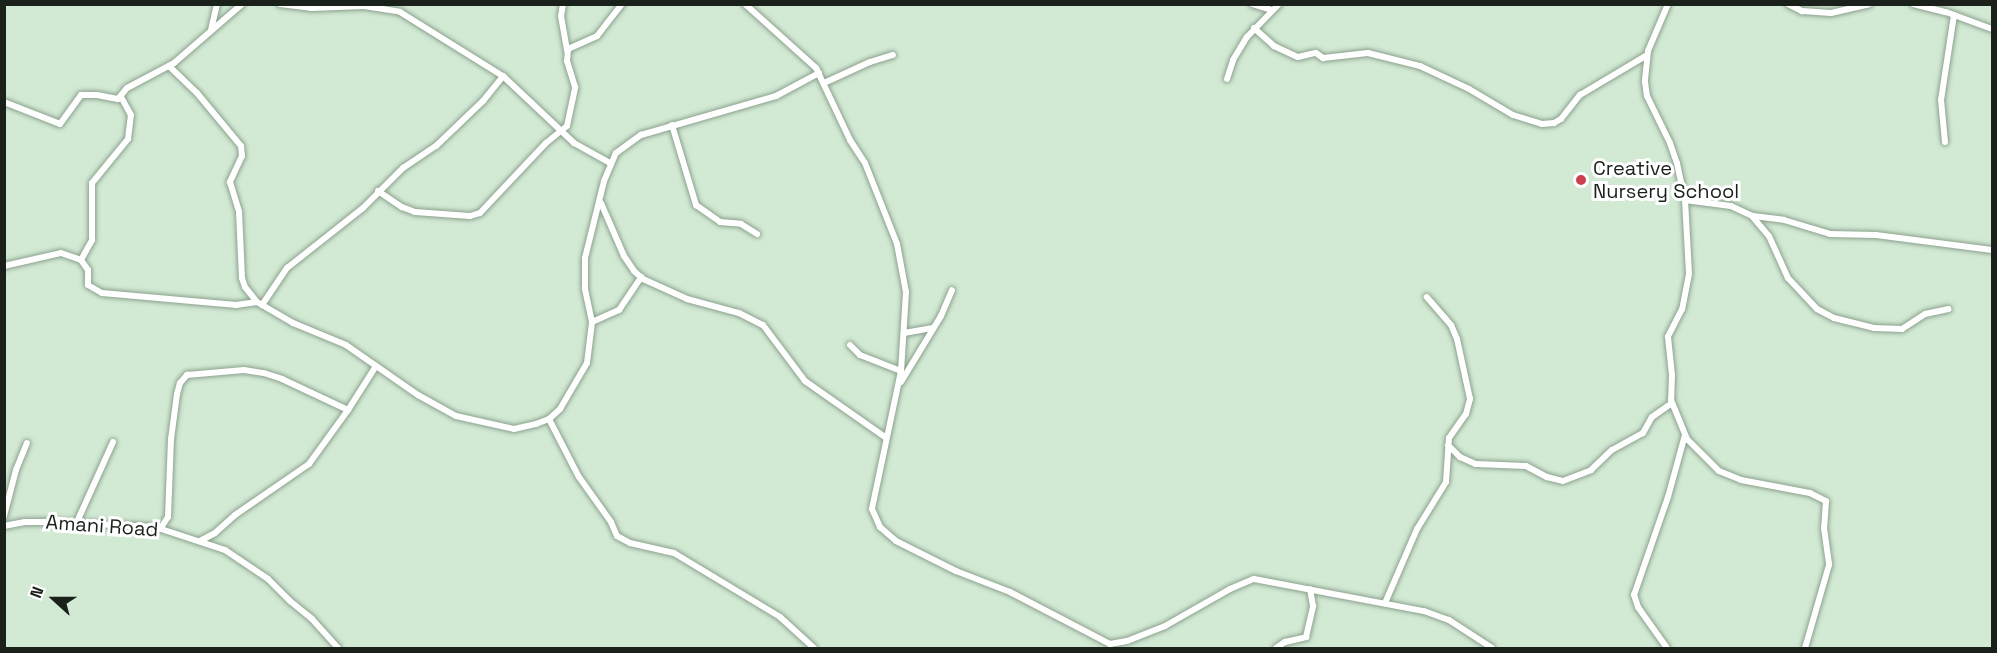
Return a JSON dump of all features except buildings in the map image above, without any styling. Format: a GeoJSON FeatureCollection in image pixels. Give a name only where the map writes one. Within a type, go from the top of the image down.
{"type":"FeatureCollection","features":[{"type":"Feature","properties":{"kind":"street"},"geometry":{"type":"LineString","coordinates":[[211,32],[217,4]]}},
{"type":"Feature","properties":{"kind":"street"},"geometry":{"type":"LineString","coordinates":[[121,98],[127,88],[169,66],[242,4]]}},
{"type":"Feature","properties":{"kind":"street"},"geometry":{"type":"LineString","coordinates":[[280,4],[311,8],[364,6],[400,12],[503,76],[548,121],[562,130],[580,147],[610,163]]}},
{"type":"Feature","properties":{"kind":"street"},"geometry":{"type":"LineString","coordinates":[[378,191],[402,207],[415,212],[479,215],[546,143],[569,122],[575,82],[567,61],[561,16],[563,4]]}},
{"type":"Feature","properties":{"kind":"street"},"geometry":{"type":"LineString","coordinates":[[567,51],[571,46],[597,36],[622,4]]}},
{"type":"Feature","properties":{"kind":"street"},"geometry":{"type":"LineString","coordinates":[[744,4],[780,39],[814,65],[869,173],[897,244],[906,292],[902,371],[872,499],[875,519],[880,527],[896,541],[1010,592],[1102,642],[1117,644],[1145,635],[1246,581],[1254,579],[1439,615],[1492,648]]}},
{"type":"Feature","properties":{"kind":"street"},"geometry":{"type":"LineString","coordinates":[[1251,4],[1272,10]]}},
{"type":"Feature","properties":{"kind":"street"},"geometry":{"type":"LineString","coordinates":[[1227,79],[1240,46],[1254,28],[1279,4]]}},
{"type":"Feature","properties":{"kind":"street"},"geometry":{"type":"LineString","coordinates":[[1668,4],[1653,33],[1645,74],[1647,96],[1671,142],[1685,200],[1689,274],[1682,309],[1668,337],[1672,363],[1672,403],[1685,435],[1708,463],[1731,477],[1810,493],[1826,501],[1824,528],[1829,565],[1805,648]]}},
{"type":"Feature","properties":{"kind":"street"},"geometry":{"type":"LineString","coordinates":[[1788,4],[1802,10],[1831,13],[1869,4]]}},
{"type":"Feature","properties":{"kind":"street"},"geometry":{"type":"LineString","coordinates":[[1913,4],[1946,12],[1992,29]]}},
{"type":"Feature","properties":{"kind":"street"},"geometry":{"type":"LineString","coordinates":[[1946,12],[1950,4]]}},
{"type":"Feature","properties":{"kind":"street"},"geometry":{"type":"LineString","coordinates":[[1945,142],[1941,100],[1954,15]]}},
{"type":"Feature","properties":{"kind":"street"},"geometry":{"type":"LineString","coordinates":[[1254,28],[1274,46],[1298,57],[1316,54],[1323,58],[1368,53],[1420,66],[1469,89],[1513,115],[1542,124],[1554,123],[1561,119],[1580,95],[1647,55]]}},
{"type":"Feature","properties":{"kind":"street"},"geometry":{"type":"LineString","coordinates":[[824,83],[870,62],[893,55]]}},
{"type":"Feature","properties":{"kind":"street"},"geometry":{"type":"LineString","coordinates":[[169,66],[197,93],[241,146],[242,156],[230,182],[239,212],[244,287],[259,304],[293,323],[346,345],[417,395],[456,416],[514,429],[549,419],[560,409],[574,389],[587,363],[592,322],[585,288],[585,258],[610,163],[616,153],[630,141],[672,124],[776,96],[819,73]]}},
{"type":"Feature","properties":{"kind":"street"},"geometry":{"type":"LineString","coordinates":[[4,266],[61,253],[81,260],[88,270],[88,285],[102,293],[236,305],[259,304],[287,268],[363,208],[403,168],[447,136],[483,101],[503,76]]}},
{"type":"Feature","properties":{"kind":"street"},"geometry":{"type":"LineString","coordinates":[[4,102],[41,114],[57,124],[81,95],[121,98]]}},
{"type":"Feature","properties":{"kind":"street"},"geometry":{"type":"LineString","coordinates":[[81,260],[92,240],[92,183],[128,139],[130,115],[121,98]]}},
{"type":"Feature","properties":{"kind":"street"},"geometry":{"type":"LineString","coordinates":[[672,124],[696,205],[720,222],[741,224],[757,234]]}},
{"type":"Feature","properties":{"kind":"street"},"geometry":{"type":"LineString","coordinates":[[1685,200],[1731,206],[1752,216],[1784,220],[1818,232],[1876,236],[1992,250]]}},
{"type":"Feature","properties":{"kind":"street"},"geometry":{"type":"LineString","coordinates":[[601,202],[624,256],[641,277],[687,299],[739,313],[763,325],[806,381],[885,437]]}},
{"type":"Feature","properties":{"kind":"street"},"geometry":{"type":"LineString","coordinates":[[1752,216],[1769,236],[1788,278],[1817,309],[1834,318],[1874,328],[1902,329],[1925,314],[1948,309]]}},
{"type":"Feature","properties":{"kind":"street"},"geometry":{"type":"LineString","coordinates":[[592,322],[619,310],[641,277]]}},
{"type":"Feature","properties":{"kind":"street"},"geometry":{"type":"LineString","coordinates":[[899,385],[949,301],[952,290]]}},
{"type":"Feature","properties":{"kind":"street"},"geometry":{"type":"LineString","coordinates":[[1385,603],[1417,529],[1446,482],[1448,445],[1452,431],[1466,414],[1470,391],[1451,325],[1427,297]]}},
{"type":"Feature","properties":{"kind":"street"},"geometry":{"type":"LineString","coordinates":[[904,333],[932,328]]}},
{"type":"Feature","properties":{"kind":"street"},"geometry":{"type":"LineString","coordinates":[[850,345],[860,355],[902,371]]}},
{"type":"Feature","properties":{"kind":"street"},"geometry":{"type":"LineString","coordinates":[[200,541],[215,533],[235,515],[309,464],[348,411],[376,366]]}},
{"type":"Feature","properties":{"kind":"street"},"geometry":{"type":"LineString","coordinates":[[161,528],[168,517],[171,440],[177,394],[180,383],[187,375],[244,370],[264,373],[282,379],[348,411]]}},
{"type":"Feature","properties":{"kind":"street"},"geometry":{"type":"LineString","coordinates":[[1448,445],[1460,457],[1476,464],[1517,465],[1533,469],[1555,480],[1569,480],[1591,470],[1612,450],[1643,433],[1652,417],[1672,403]]}},
{"type":"Feature","properties":{"kind":"street"},"geometry":{"type":"LineString","coordinates":[[549,419],[579,477],[617,536],[630,543],[674,553],[780,617],[814,648]]}},
{"type":"Feature","properties":{"kind":"street"},"geometry":{"type":"LineString","coordinates":[[1667,648],[1638,607],[1634,595],[1670,491],[1685,435]]}},
{"type":"Feature","properties":{"kind":"street"},"geometry":{"type":"LineString","coordinates":[[76,524],[113,442]]}},
{"type":"Feature","properties":{"kind":"street"},"geometry":{"type":"LineString","coordinates":[[25,522],[4,517],[16,470],[27,443]]}},
{"type":"Feature","properties":{"kind":"street","name":"Amani Road"},"geometry":{"type":"LineString","coordinates":[[4,526],[25,522],[161,528],[200,541],[231,553],[268,579],[312,619],[338,648]]}},
{"type":"Feature","properties":{"kind":"street"},"geometry":{"type":"LineString","coordinates":[[1276,648],[1285,642],[1306,638],[1313,606],[1310,589]]}},
{"type":"Feature","properties":{"kind":"place","name":"Creative Nursery School"},"geometry":{"type":"Point","coordinates":[1581,180]}}]}
